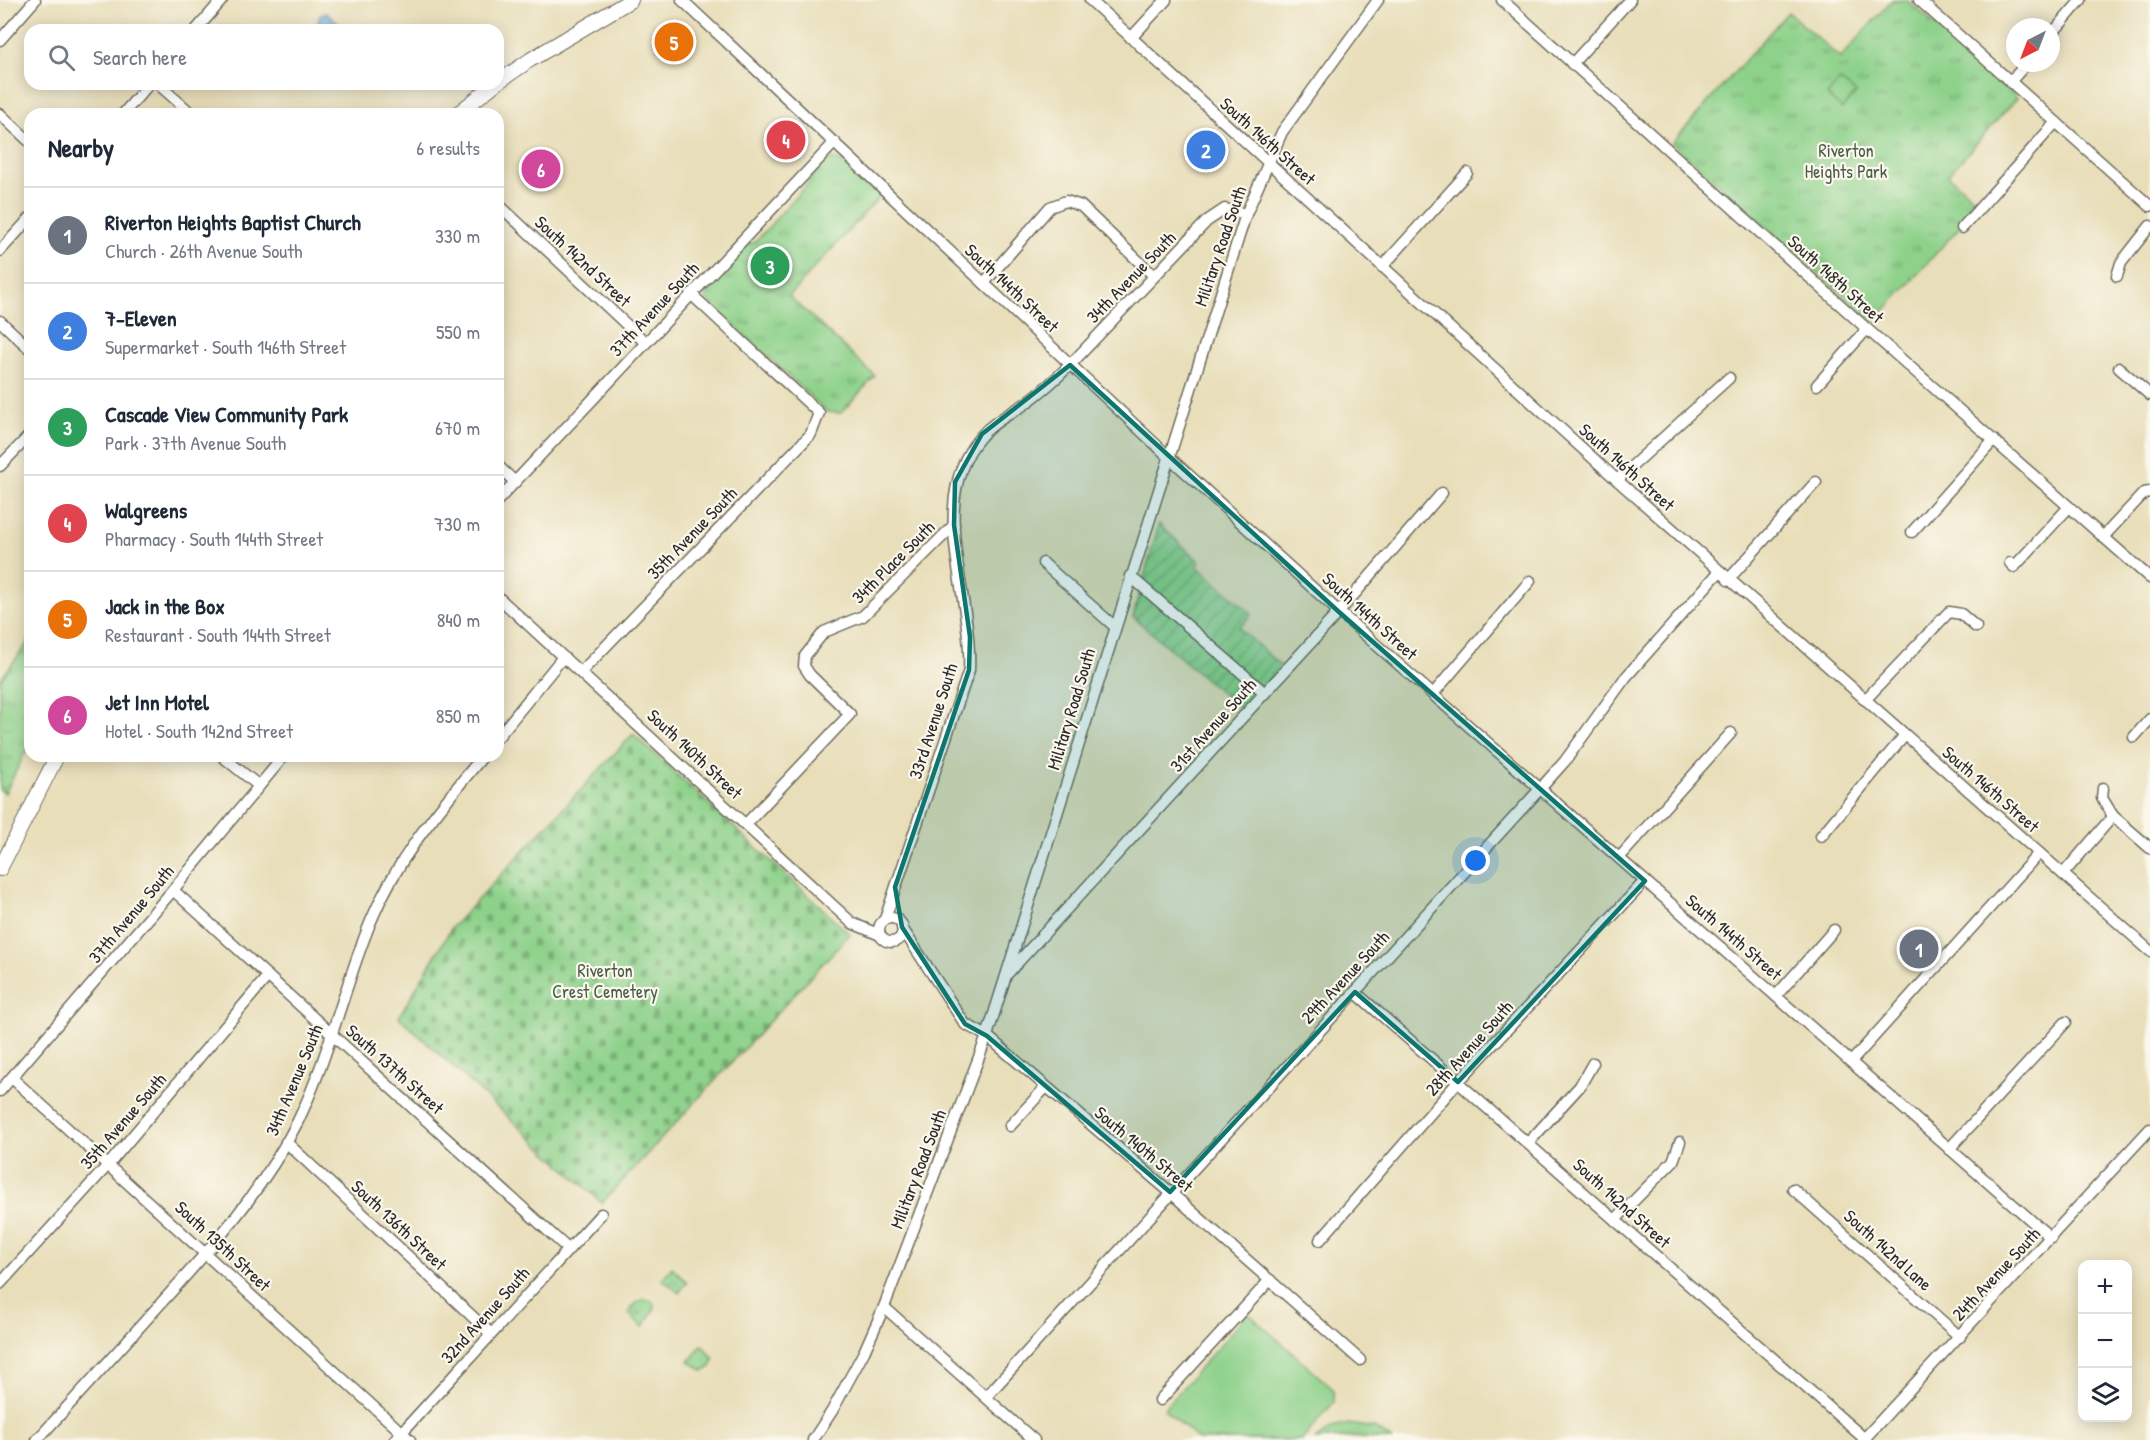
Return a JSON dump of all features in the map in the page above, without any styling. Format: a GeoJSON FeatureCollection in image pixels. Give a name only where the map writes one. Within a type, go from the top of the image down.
{"type":"FeatureCollection","features":[{"type":"Feature","properties":{"kind":"main road"},"geometry":{"type":"LineString","coordinates":[[504,78],[631,0]]}},
{"type":"Feature","properties":{"kind":"main road"},"geometry":{"type":"LineString","coordinates":[[465,108],[487,90]]}},
{"type":"Feature","properties":{"kind":"main road"},"geometry":{"type":"LineString","coordinates":[[0,869],[54,762]]}},
{"type":"Feature","properties":{"kind":"street"},"geometry":{"type":"LineString","coordinates":[[0,40],[35,0]]}},
{"type":"Feature","properties":{"kind":"street"},"geometry":{"type":"LineString","coordinates":[[201,24],[222,0]]}},
{"type":"Feature","properties":{"kind":"street","name":"South 144th Street"},"geometry":{"type":"LineString","coordinates":[[682,0],[1168,457],[1339,612],[2052,1238]]}},
{"type":"Feature","properties":{"kind":"street","name":"South 146th Street"},"geometry":{"type":"LineString","coordinates":[[1090,0],[1724,576],[2150,951]]}},
{"type":"Feature","properties":{"kind":"street"},"geometry":{"type":"LineString","coordinates":[[1131,38],[1166,0]]}},
{"type":"Feature","properties":{"kind":"street","name":"Military Road South"},"geometry":{"type":"LineString","coordinates":[[813,1440],[832,1411],[864,1352],[884,1307],[987,1036],[1114,626],[1246,214],[1267,162],[1288,123],[1378,0]]}},
{"type":"Feature","properties":{"kind":"street","name":"South 148th Street"},"geometry":{"type":"LineString","coordinates":[[1502,0],[1867,329],[2150,578]]}},
{"type":"Feature","properties":{"kind":"street"},"geometry":{"type":"LineString","coordinates":[[1572,64],[1630,0]]}},
{"type":"Feature","properties":{"kind":"street"},"geometry":{"type":"LineString","coordinates":[[1919,0],[2150,206]]}},
{"type":"Feature","properties":{"kind":"street"},"geometry":{"type":"LineString","coordinates":[[2060,24],[2081,0]]}},
{"type":"Feature","properties":{"kind":"street"},"geometry":{"type":"LineString","coordinates":[[2010,82],[2019,72]]}},
{"type":"Feature","properties":{"kind":"street"},"geometry":{"type":"LineString","coordinates":[[128,108],[144,90]]}},
{"type":"Feature","properties":{"kind":"street"},"geometry":{"type":"LineString","coordinates":[[165,90],[185,108]]}},
{"type":"Feature","properties":{"kind":"street"},"geometry":{"type":"LineString","coordinates":[[0,114],[24,136]]}},
{"type":"Feature","properties":{"kind":"street"},"geometry":{"type":"LineString","coordinates":[[1962,228],[2056,122]]}},
{"type":"Feature","properties":{"kind":"street","name":"37th Avenue South"},"geometry":{"type":"LineString","coordinates":[[504,494],[835,142]]}},
{"type":"Feature","properties":{"kind":"street"},"geometry":{"type":"LineString","coordinates":[[1383,267],[1467,173]]}},
{"type":"Feature","properties":{"kind":"street"},"geometry":{"type":"LineString","coordinates":[[984,283],[1050,207],[1066,201],[1081,206],[1154,276]]}},
{"type":"Feature","properties":{"kind":"street","name":"34th Avenue South"},"geometry":{"type":"LineString","coordinates":[[954,525],[955,482],[960,466],[970,450],[992,426],[1049,385],[1218,212],[1225,208],[1246,214]]}},
{"type":"Feature","properties":{"kind":"street","name":"South 142nd Street"},"geometry":{"type":"LineString","coordinates":[[504,210],[645,342]]}},
{"type":"Feature","properties":{"kind":"street"},"geometry":{"type":"LineString","coordinates":[[0,251],[24,225]]}},
{"type":"Feature","properties":{"kind":"street"},"geometry":{"type":"LineString","coordinates":[[2117,276],[2121,263],[2150,226]]}},
{"type":"Feature","properties":{"kind":"street","name":"35th Avenue South"},"geometry":{"type":"LineString","coordinates":[[581,672],[811,434],[819,413],[691,294]]}},
{"type":"Feature","properties":{"kind":"street"},"geometry":{"type":"LineString","coordinates":[[0,321],[24,343]]}},
{"type":"Feature","properties":{"kind":"street"},"geometry":{"type":"LineString","coordinates":[[1817,385],[1867,329]]}},
{"type":"Feature","properties":{"kind":"street"},"geometry":{"type":"LineString","coordinates":[[2119,368],[2150,395]]}},
{"type":"Feature","properties":{"kind":"street"},"geometry":{"type":"LineString","coordinates":[[1617,480],[1729,378]]}},
{"type":"Feature","properties":{"kind":"street"},"geometry":{"type":"LineString","coordinates":[[1912,532],[1994,440]]}},
{"type":"Feature","properties":{"kind":"street"},"geometry":{"type":"LineString","coordinates":[[0,466],[24,441]]}},
{"type":"Feature","properties":{"kind":"street"},"geometry":{"type":"LineString","coordinates":[[504,472],[515,482]]}},
{"type":"Feature","properties":{"kind":"street","name":"29th Avenue South"},"geometry":{"type":"LineString","coordinates":[[986,1397],[1170,1192],[1565,761],[1625,678],[1816,482]]}},
{"type":"Feature","properties":{"kind":"street"},"geometry":{"type":"LineString","coordinates":[[2103,537],[2144,493],[2150,492]]}},
{"type":"Feature","properties":{"kind":"street","name":"31st Avenue South"},"geometry":{"type":"LineString","coordinates":[[1006,976],[1339,612],[1442,493]]}},
{"type":"Feature","properties":{"kind":"street"},"geometry":{"type":"LineString","coordinates":[[2010,564],[2014,567],[2069,507]]}},
{"type":"Feature","properties":{"kind":"street","name":"34th Place South"},"geometry":{"type":"LineString","coordinates":[[746,824],[850,714],[810,675],[804,666],[805,656],[824,633],[863,616],[954,525]]}},
{"type":"Feature","properties":{"kind":"street","name":"33rd Avenue South"},"geometry":{"type":"LineString","coordinates":[[879,928],[969,670],[970,637],[954,525]]}},
{"type":"Feature","properties":{"kind":"street"},"geometry":{"type":"LineString","coordinates":[[1043,563],[1114,626]]}},
{"type":"Feature","properties":{"kind":"street"},"geometry":{"type":"LineString","coordinates":[[1130,576],[1265,693]]}},
{"type":"Feature","properties":{"kind":"street"},"geometry":{"type":"LineString","coordinates":[[1433,694],[1530,581]]}},
{"type":"Feature","properties":{"kind":"street","name":"South 140th Street"},"geometry":{"type":"LineString","coordinates":[[504,603],[852,923],[879,928]]}},
{"type":"Feature","properties":{"kind":"street"},"geometry":{"type":"LineString","coordinates":[[1866,700],[1949,612],[1961,614],[1976,627]]}},
{"type":"Feature","properties":{"kind":"street"},"geometry":{"type":"LineString","coordinates":[[504,730],[563,657]]}},
{"type":"Feature","properties":{"kind":"street"},"geometry":{"type":"LineString","coordinates":[[2134,737],[2150,719]]}},
{"type":"Feature","properties":{"kind":"street"},"geometry":{"type":"LineString","coordinates":[[1619,858],[1731,733]]}},
{"type":"Feature","properties":{"kind":"street"},"geometry":{"type":"LineString","coordinates":[[1821,836],[1905,735]]}},
{"type":"Feature","properties":{"kind":"street"},"geometry":{"type":"LineString","coordinates":[[229,762],[259,786]]}},
{"type":"Feature","properties":{"kind":"street","name":"37th Avenue South"},"geometry":{"type":"LineString","coordinates":[[0,1091],[173,890],[279,762]]}},
{"type":"Feature","properties":{"kind":"street","name":"34th Avenue South"},"geometry":{"type":"LineString","coordinates":[[38,1440],[206,1254],[251,1197],[286,1142],[315,1082],[371,920],[396,870],[411,844],[478,762]]}},
{"type":"Feature","properties":{"kind":"street"},"geometry":{"type":"LineString","coordinates":[[2103,788],[2102,798],[2114,816],[2150,848]]}},
{"type":"Feature","properties":{"kind":"street"},"geometry":{"type":"LineString","coordinates":[[2063,873],[2114,816]]}},
{"type":"Feature","properties":{"kind":"street"},"geometry":{"type":"LineString","coordinates":[[1851,1062],[2039,853]]}},
{"type":"Feature","properties":{"kind":"street","name":"28th Avenue South"},"geometry":{"type":"LineString","coordinates":[[1320,1240],[1458,1082],[1645,881]]}},
{"type":"Feature","properties":{"kind":"street","name":"33rd Avenue South"},"geometry":{"type":"LineString","coordinates":[[895,887],[899,929]]}},
{"type":"Feature","properties":{"kind":"street","name":"South 137th Street"},"geometry":{"type":"LineString","coordinates":[[173,890],[568,1249]]}},
{"type":"Feature","properties":{"kind":"street"},"geometry":{"type":"LineString","coordinates":[[892,918],[899,929],[889,941],[879,928],[892,918]]}},
{"type":"Feature","properties":{"kind":"street","name":"South 140th Street"},"geometry":{"type":"LineString","coordinates":[[899,929],[912,941],[918,954],[965,1024],[987,1036],[1170,1192],[1360,1360]]}},
{"type":"Feature","properties":{"kind":"street"},"geometry":{"type":"LineString","coordinates":[[1776,996],[1834,930]]}},
{"type":"Feature","properties":{"kind":"street","name":"35th Avenue South"},"geometry":{"type":"LineString","coordinates":[[0,1284],[109,1164],[268,976]]}},
{"type":"Feature","properties":{"kind":"street","name":"South 142nd Street"},"geometry":{"type":"LineString","coordinates":[[1354,992],[1529,1142],[1864,1439]]}},
{"type":"Feature","properties":{"kind":"street"},"geometry":{"type":"LineString","coordinates":[[1949,1149],[2066,1022]]}},
{"type":"Feature","properties":{"kind":"street"},"geometry":{"type":"LineString","coordinates":[[1529,1142],[1580,1086],[1593,1063]]}},
{"type":"Feature","properties":{"kind":"street","name":"South 135th Street"},"geometry":{"type":"LineString","coordinates":[[12,1078],[109,1164],[402,1438]]}},
{"type":"Feature","properties":{"kind":"street"},"geometry":{"type":"LineString","coordinates":[[1010,1126],[1046,1087]]}},
{"type":"Feature","properties":{"kind":"street","name":"24th Avenue South"},"geometry":{"type":"LineString","coordinates":[[1864,1439],[2052,1238],[2150,1129]]}},
{"type":"Feature","properties":{"kind":"street","name":"South 136th Street"},"geometry":{"type":"LineString","coordinates":[[286,1142],[490,1333]]}},
{"type":"Feature","properties":{"kind":"street"},"geometry":{"type":"LineString","coordinates":[[1615,1220],[1673,1161],[1680,1142]]}},
{"type":"Feature","properties":{"kind":"street","name":"South 142nd Lane"},"geometry":{"type":"LineString","coordinates":[[1793,1189],[1960,1337]]}},
{"type":"Feature","properties":{"kind":"street","name":"32nd Avenue South"},"geometry":{"type":"LineString","coordinates":[[402,1438],[490,1333],[601,1214]]}},
{"type":"Feature","properties":{"kind":"street"},"geometry":{"type":"LineString","coordinates":[[1160,1400],[1270,1280]]}},
{"type":"Feature","properties":{"kind":"street"},"geometry":{"type":"LineString","coordinates":[[884,1307],[1034,1440]]}},
{"type":"Feature","properties":{"kind":"highlighted area"},"geometry":{"type":"Polygon","coordinates":[[[1070,365],[1339,612],[1645,881],[1458,1082],[1355,992],[1170,1192],[987,1036],[965,1024],[902,927],[895,887],[969,670],[970,637],[954,525],[955,482],[982,434],[1070,365]]]}},
{"type":"Feature","properties":{"kind":"green space","name":"Riverton Heights Park"},"geometry":{"type":"Polygon","coordinates":[[[1892,0],[1907,0],[2017,98],[1948,175],[1980,204],[1874,323],[1672,143],[1788,12],[1840,58],[1892,0]]]}},
{"type":"Feature","properties":{"kind":"green space"},"geometry":{"type":"Polygon","coordinates":[[[1840,80],[1856,93],[1842,109],[1827,95],[1840,80]]]}},
{"type":"Feature","properties":{"kind":"green space"},"geometry":{"type":"Polygon","coordinates":[[[830,159],[841,161],[881,195],[789,296],[875,376],[841,413],[827,412],[707,300],[703,292],[744,245],[755,242],[810,181],[817,167],[830,159]]]}},
{"type":"Feature","properties":{"kind":"green space"},"geometry":{"type":"Polygon","coordinates":[[[1159,524],[1200,562],[1197,566],[1252,614],[1239,628],[1281,666],[1242,710],[1133,617],[1159,524]]]}},
{"type":"Feature","properties":{"kind":"green space"},"geometry":{"type":"Polygon","coordinates":[[[24,648],[24,755],[5,793],[0,790],[0,680],[24,648]]]}},
{"type":"Feature","properties":{"kind":"green space","name":"Riverton Crest Cemetery"},"geometry":{"type":"Polygon","coordinates":[[[633,734],[850,934],[602,1203],[399,1017],[452,927],[633,734]]]}},
{"type":"Feature","properties":{"kind":"green space"},"geometry":{"type":"Polygon","coordinates":[[[672,1267],[687,1282],[679,1293],[662,1279],[672,1267]]]}},
{"type":"Feature","properties":{"kind":"green space"},"geometry":{"type":"Polygon","coordinates":[[[644,1299],[652,1301],[655,1308],[643,1327],[628,1313],[637,1302],[644,1299]]]}},
{"type":"Feature","properties":{"kind":"green space"},"geometry":{"type":"Polygon","coordinates":[[[1248,1313],[1334,1390],[1334,1402],[1302,1440],[1199,1440],[1164,1409],[1248,1313]]]}},
{"type":"Feature","properties":{"kind":"green space"},"geometry":{"type":"Polygon","coordinates":[[[702,1345],[714,1359],[711,1367],[704,1371],[689,1361],[702,1345]]]}},
{"type":"Feature","properties":{"kind":"green space"},"geometry":{"type":"Polygon","coordinates":[[[1349,1424],[1374,1428],[1393,1440],[1353,1437],[1315,1440],[1332,1428],[1349,1424]]]}},
{"type":"Feature","properties":{"kind":"water"},"geometry":{"type":"Polygon","coordinates":[[[327,13],[340,24],[318,24],[320,15],[327,13]]]}},
{"type":"Feature","properties":{"kind":"place","name":"Jack in the Box"},"geometry":{"type":"Point","coordinates":[674,42]}},
{"type":"Feature","properties":{"kind":"place","name":"Walgreens"},"geometry":{"type":"Point","coordinates":[786,140]}},
{"type":"Feature","properties":{"kind":"place","name":"7-Eleven"},"geometry":{"type":"Point","coordinates":[1206,150]}},
{"type":"Feature","properties":{"kind":"place","name":"Jet Inn Motel"},"geometry":{"type":"Point","coordinates":[541,169]}},
{"type":"Feature","properties":{"kind":"place","name":"Cascade View Community Park"},"geometry":{"type":"Point","coordinates":[770,266]}},
{"type":"Feature","properties":{"kind":"place","name":"Riverton Heights Baptist Church"},"geometry":{"type":"Point","coordinates":[1919,949]}}]}
